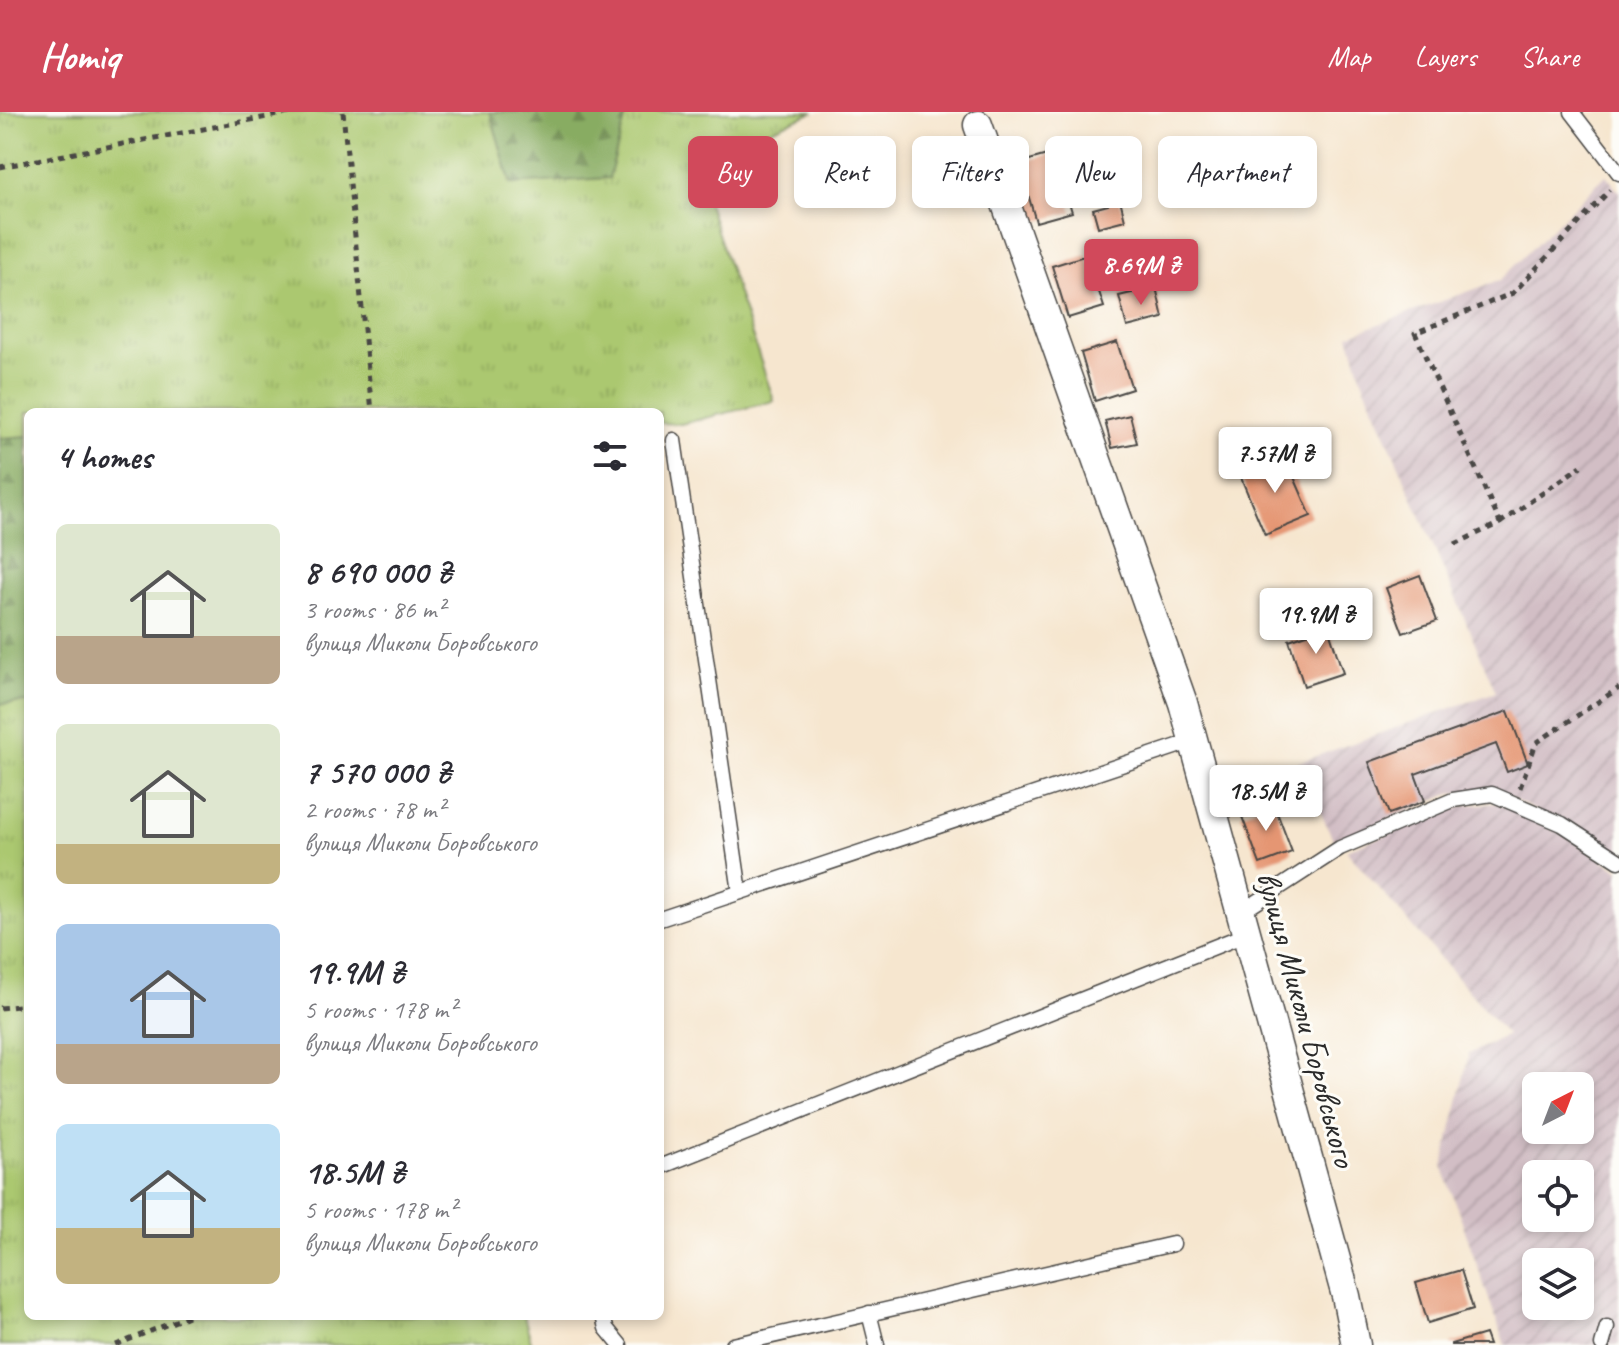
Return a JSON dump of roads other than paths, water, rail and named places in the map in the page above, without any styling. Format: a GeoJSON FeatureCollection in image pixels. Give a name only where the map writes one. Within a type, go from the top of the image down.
{"type":"FeatureCollection","features":[{"type":"Feature","properties":{"kind":"street","name":"вулиця Миколи Боровського"},"geometry":{"type":"LineString","coordinates":[[978,125],[1193,741],[1346,1296],[1356,1345]]}},
{"type":"Feature","properties":{"kind":"lane"},"geometry":{"type":"LineString","coordinates":[[1572,112],[1619,173]]}},
{"type":"Feature","properties":{"kind":"lane"},"geometry":{"type":"LineString","coordinates":[[674,440],[740,892]]}},
{"type":"Feature","properties":{"kind":"lane"},"geometry":{"type":"LineString","coordinates":[[664,918],[1193,741]]}},
{"type":"Feature","properties":{"kind":"lane"},"geometry":{"type":"LineString","coordinates":[[664,1165],[1243,924],[1340,848],[1453,800],[1492,794],[1562,824],[1619,861]]}},
{"type":"Feature","properties":{"kind":"lane"},"geometry":{"type":"LineString","coordinates":[[733,1345],[1173,1244]]}},
{"type":"Feature","properties":{"kind":"lane"},"geometry":{"type":"LineString","coordinates":[[869,1313],[877,1345]]}},
{"type":"Feature","properties":{"kind":"lane"},"geometry":{"type":"LineString","coordinates":[[604,1320],[606,1328],[620,1345]]}},
{"type":"Feature","properties":{"kind":"lane"},"geometry":{"type":"LineString","coordinates":[[1602,1345],[1607,1327]]}}]}
